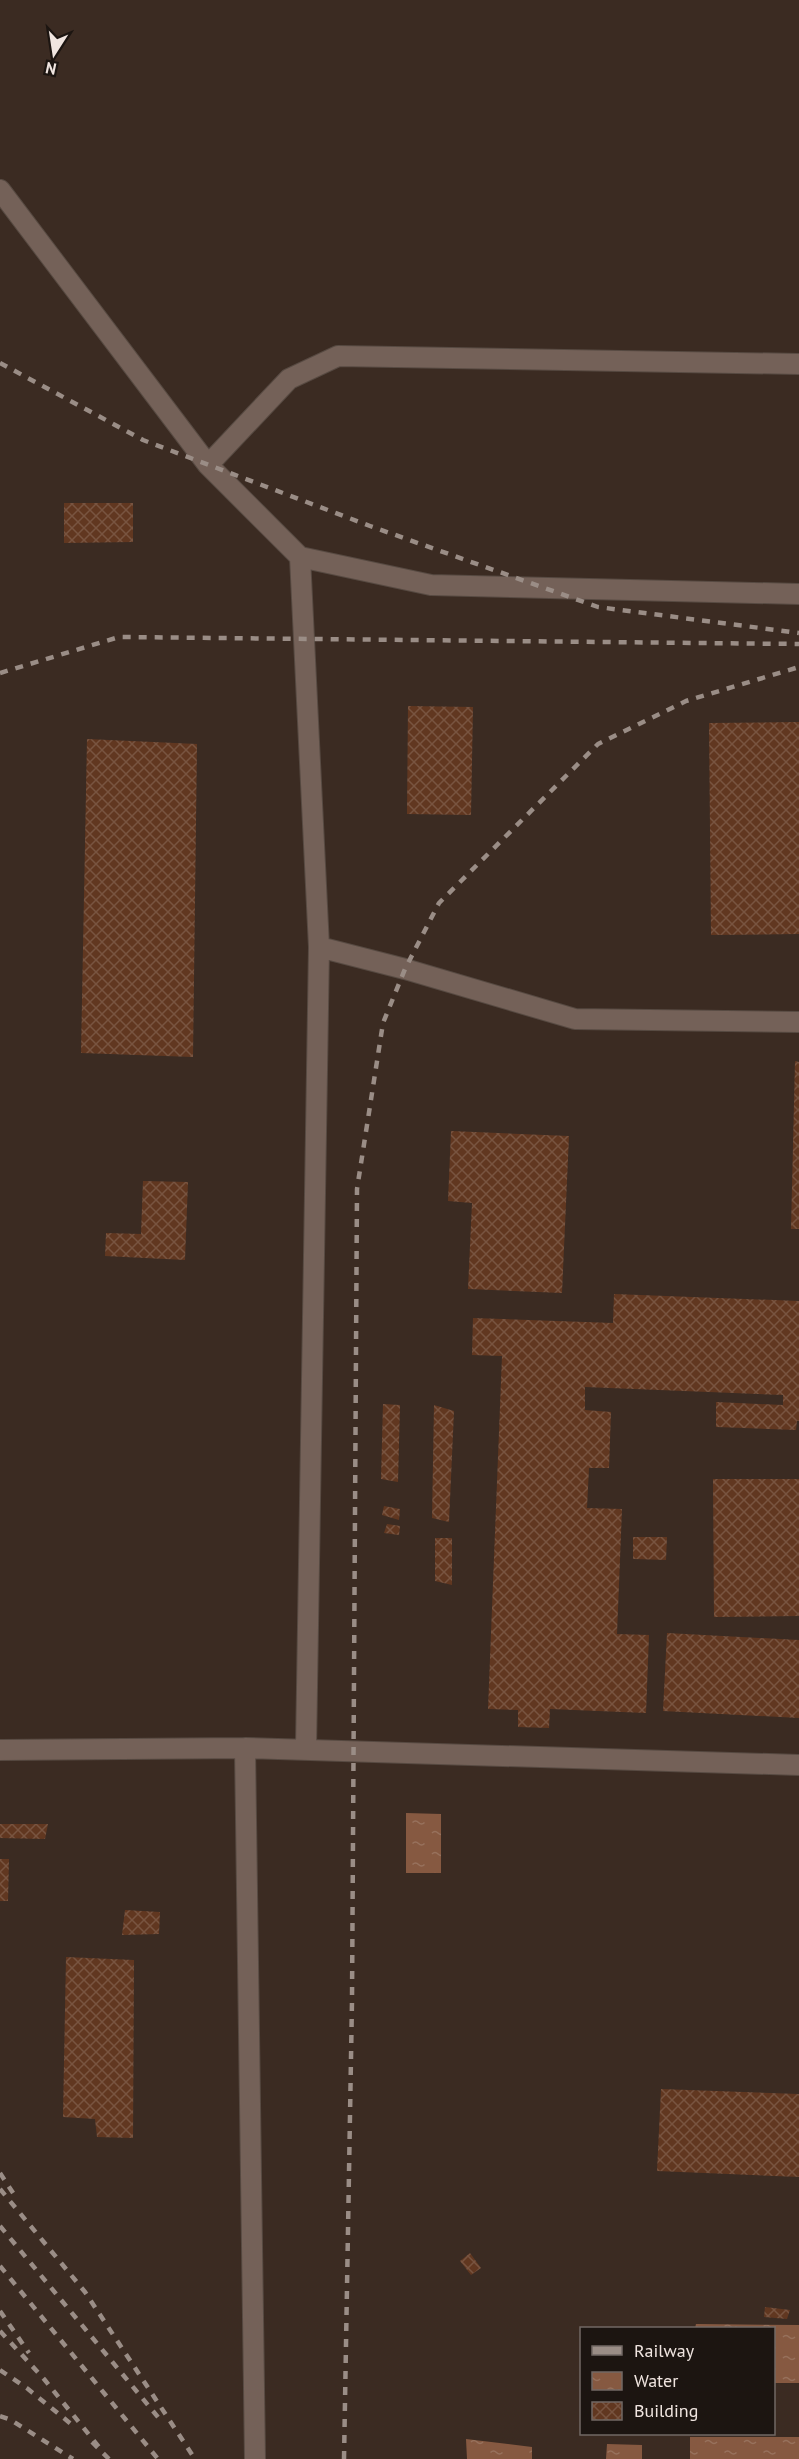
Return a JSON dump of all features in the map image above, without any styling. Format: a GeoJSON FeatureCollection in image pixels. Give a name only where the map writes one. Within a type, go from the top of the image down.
{"type":"FeatureCollection","features":[{"type":"Feature","properties":{"kind":"lane"},"geometry":{"type":"LineString","coordinates":[[0,190],[7,214],[208,465],[300,557],[431,585],[799,594]]}},
{"type":"Feature","properties":{"kind":"lane"},"geometry":{"type":"LineString","coordinates":[[208,465],[289,379],[338,356],[799,364]]}},
{"type":"Feature","properties":{"kind":"lane"},"geometry":{"type":"LineString","coordinates":[[300,557],[319,947],[306,1749]]}},
{"type":"Feature","properties":{"kind":"lane"},"geometry":{"type":"LineString","coordinates":[[319,947],[405,969],[575,1019],[799,1022]]}},
{"type":"Feature","properties":{"kind":"lane"},"geometry":{"type":"LineString","coordinates":[[245,1748],[255,2459]]}},
{"type":"Feature","properties":{"kind":"lane"},"geometry":{"type":"LineString","coordinates":[[0,1750],[306,1749],[799,1765]]}},
{"type":"Feature","properties":{"kind":"water"},"geometry":{"type":"Polygon","coordinates":[[[406,1813],[441,1814],[441,1873],[406,1873],[406,1813]]]}},
{"type":"Feature","properties":{"kind":"water"},"geometry":{"type":"Polygon","coordinates":[[[696,2324],[799,2325],[799,2383],[775,2383],[775,2327],[695,2327],[696,2324]]]}},
{"type":"Feature","properties":{"kind":"water"},"geometry":{"type":"Polygon","coordinates":[[[690,2437],[799,2437],[799,2459],[690,2459],[690,2437]]]}},
{"type":"Feature","properties":{"kind":"water"},"geometry":{"type":"Polygon","coordinates":[[[466,2439],[532,2447],[532,2459],[467,2459],[466,2439]]]}},
{"type":"Feature","properties":{"kind":"water"},"geometry":{"type":"Polygon","coordinates":[[[607,2444],[642,2445],[642,2459],[606,2459],[607,2444]]]}},
{"type":"Feature","properties":{"kind":"building"},"geometry":{"type":"Polygon","coordinates":[[[64,503],[133,503],[133,542],[64,543],[64,503]]]}},
{"type":"Feature","properties":{"kind":"building"},"geometry":{"type":"Polygon","coordinates":[[[408,706],[473,707],[471,815],[407,814],[408,706]]]}},
{"type":"Feature","properties":{"kind":"building"},"geometry":{"type":"Polygon","coordinates":[[[799,722],[799,934],[711,935],[709,723],[799,722]]]}},
{"type":"Feature","properties":{"kind":"building"},"geometry":{"type":"Polygon","coordinates":[[[87,739],[197,744],[193,1057],[81,1053],[87,739]]]}},
{"type":"Feature","properties":{"kind":"building"},"geometry":{"type":"Polygon","coordinates":[[[795,1061],[799,1062],[799,1229],[791,1229],[795,1061]]]}},
{"type":"Feature","properties":{"kind":"building"},"geometry":{"type":"Polygon","coordinates":[[[451,1131],[569,1136],[562,1293],[468,1289],[472,1203],[448,1201],[451,1131]]]}},
{"type":"Feature","properties":{"kind":"building"},"geometry":{"type":"Polygon","coordinates":[[[143,1181],[188,1182],[185,1260],[105,1256],[106,1233],[141,1234],[143,1181]]]}},
{"type":"Feature","properties":{"kind":"building"},"geometry":{"type":"Polygon","coordinates":[[[614,1294],[799,1301],[799,1421],[797,1421],[796,1430],[716,1427],[716,1402],[783,1405],[783,1395],[585,1387],[585,1410],[611,1412],[609,1468],[589,1468],[587,1508],[622,1509],[617,1634],[649,1635],[646,1713],[550,1709],[549,1728],[518,1727],[518,1710],[488,1709],[502,1356],[472,1355],[473,1318],[613,1323],[614,1294]]]}},
{"type":"Feature","properties":{"kind":"building"},"geometry":{"type":"Polygon","coordinates":[[[383,1404],[400,1405],[398,1482],[381,1479],[383,1404]]]}},
{"type":"Feature","properties":{"kind":"building"},"geometry":{"type":"Polygon","coordinates":[[[434,1405],[454,1411],[449,1522],[432,1518],[434,1405]]]}},
{"type":"Feature","properties":{"kind":"building"},"geometry":{"type":"Polygon","coordinates":[[[713,1479],[799,1479],[799,1616],[714,1617],[713,1479]]]}},
{"type":"Feature","properties":{"kind":"building"},"geometry":{"type":"Polygon","coordinates":[[[384,1506],[400,1509],[399,1520],[382,1515],[384,1506]]]}},
{"type":"Feature","properties":{"kind":"building"},"geometry":{"type":"Polygon","coordinates":[[[387,1524],[400,1526],[399,1535],[384,1533],[387,1524]]]}},
{"type":"Feature","properties":{"kind":"building"},"geometry":{"type":"Polygon","coordinates":[[[633,1537],[667,1537],[666,1560],[633,1559],[633,1537]]]}},
{"type":"Feature","properties":{"kind":"building"},"geometry":{"type":"Polygon","coordinates":[[[435,1538],[452,1538],[452,1585],[435,1581],[435,1538]]]}},
{"type":"Feature","properties":{"kind":"building"},"geometry":{"type":"Polygon","coordinates":[[[667,1633],[799,1640],[799,1718],[663,1711],[667,1633]]]}},
{"type":"Feature","properties":{"kind":"building"},"geometry":{"type":"Polygon","coordinates":[[[0,1824],[48,1824],[45,1839],[0,1838],[0,1824]]]}},
{"type":"Feature","properties":{"kind":"building"},"geometry":{"type":"Polygon","coordinates":[[[0,1859],[9,1859],[8,1901],[0,1901],[0,1859]]]}},
{"type":"Feature","properties":{"kind":"building"},"geometry":{"type":"Polygon","coordinates":[[[125,1910],[160,1912],[159,1934],[122,1935],[125,1910]]]}},
{"type":"Feature","properties":{"kind":"building"},"geometry":{"type":"Polygon","coordinates":[[[66,1957],[134,1960],[133,2138],[97,2137],[95,2119],[63,2117],[66,1957]]]}},
{"type":"Feature","properties":{"kind":"building"},"geometry":{"type":"Polygon","coordinates":[[[661,2089],[799,2094],[799,2177],[657,2171],[661,2089]]]}},
{"type":"Feature","properties":{"kind":"building"},"geometry":{"type":"Polygon","coordinates":[[[470,2253],[481,2268],[471,2275],[460,2261],[470,2253]]]}},
{"type":"Feature","properties":{"kind":"building"},"geometry":{"type":"Polygon","coordinates":[[[765,2307],[790,2310],[787,2319],[764,2317],[765,2307]]]}},
{"type":"Feature","properties":{"kind":"railway"},"geometry":{"type":"LineString","coordinates":[[0,363],[143,440],[370,526],[598,607],[799,633]]}},
{"type":"Feature","properties":{"kind":"railway"},"geometry":{"type":"LineString","coordinates":[[0,673],[119,637],[799,644]]}},
{"type":"Feature","properties":{"kind":"railway"},"geometry":{"type":"LineString","coordinates":[[344,2459],[352,2001],[357,1189],[383,1023],[405,969],[439,903],[598,744],[686,701],[799,667]]}},
{"type":"Feature","properties":{"kind":"railway"},"geometry":{"type":"LineString","coordinates":[[0,2173],[15,2196]]}},
{"type":"Feature","properties":{"kind":"railway"},"geometry":{"type":"LineString","coordinates":[[0,2189],[85,2292],[195,2459]]}},
{"type":"Feature","properties":{"kind":"railway"},"geometry":{"type":"LineString","coordinates":[[0,2226],[162,2422]]}},
{"type":"Feature","properties":{"kind":"railway"},"geometry":{"type":"LineString","coordinates":[[0,2266],[158,2459]]}},
{"type":"Feature","properties":{"kind":"railway"},"geometry":{"type":"LineString","coordinates":[[0,2311],[29,2353]]}},
{"type":"Feature","properties":{"kind":"railway"},"geometry":{"type":"LineString","coordinates":[[0,2331],[44,2379],[99,2447]]}},
{"type":"Feature","properties":{"kind":"railway"},"geometry":{"type":"LineString","coordinates":[[0,2370],[28,2389],[76,2428]]}},
{"type":"Feature","properties":{"kind":"railway"},"geometry":{"type":"LineString","coordinates":[[0,2416],[11,2420],[73,2459]]}},
{"type":"Feature","properties":{"kind":"railway"},"geometry":{"type":"LineString","coordinates":[[92,2442],[109,2459]]}}]}
